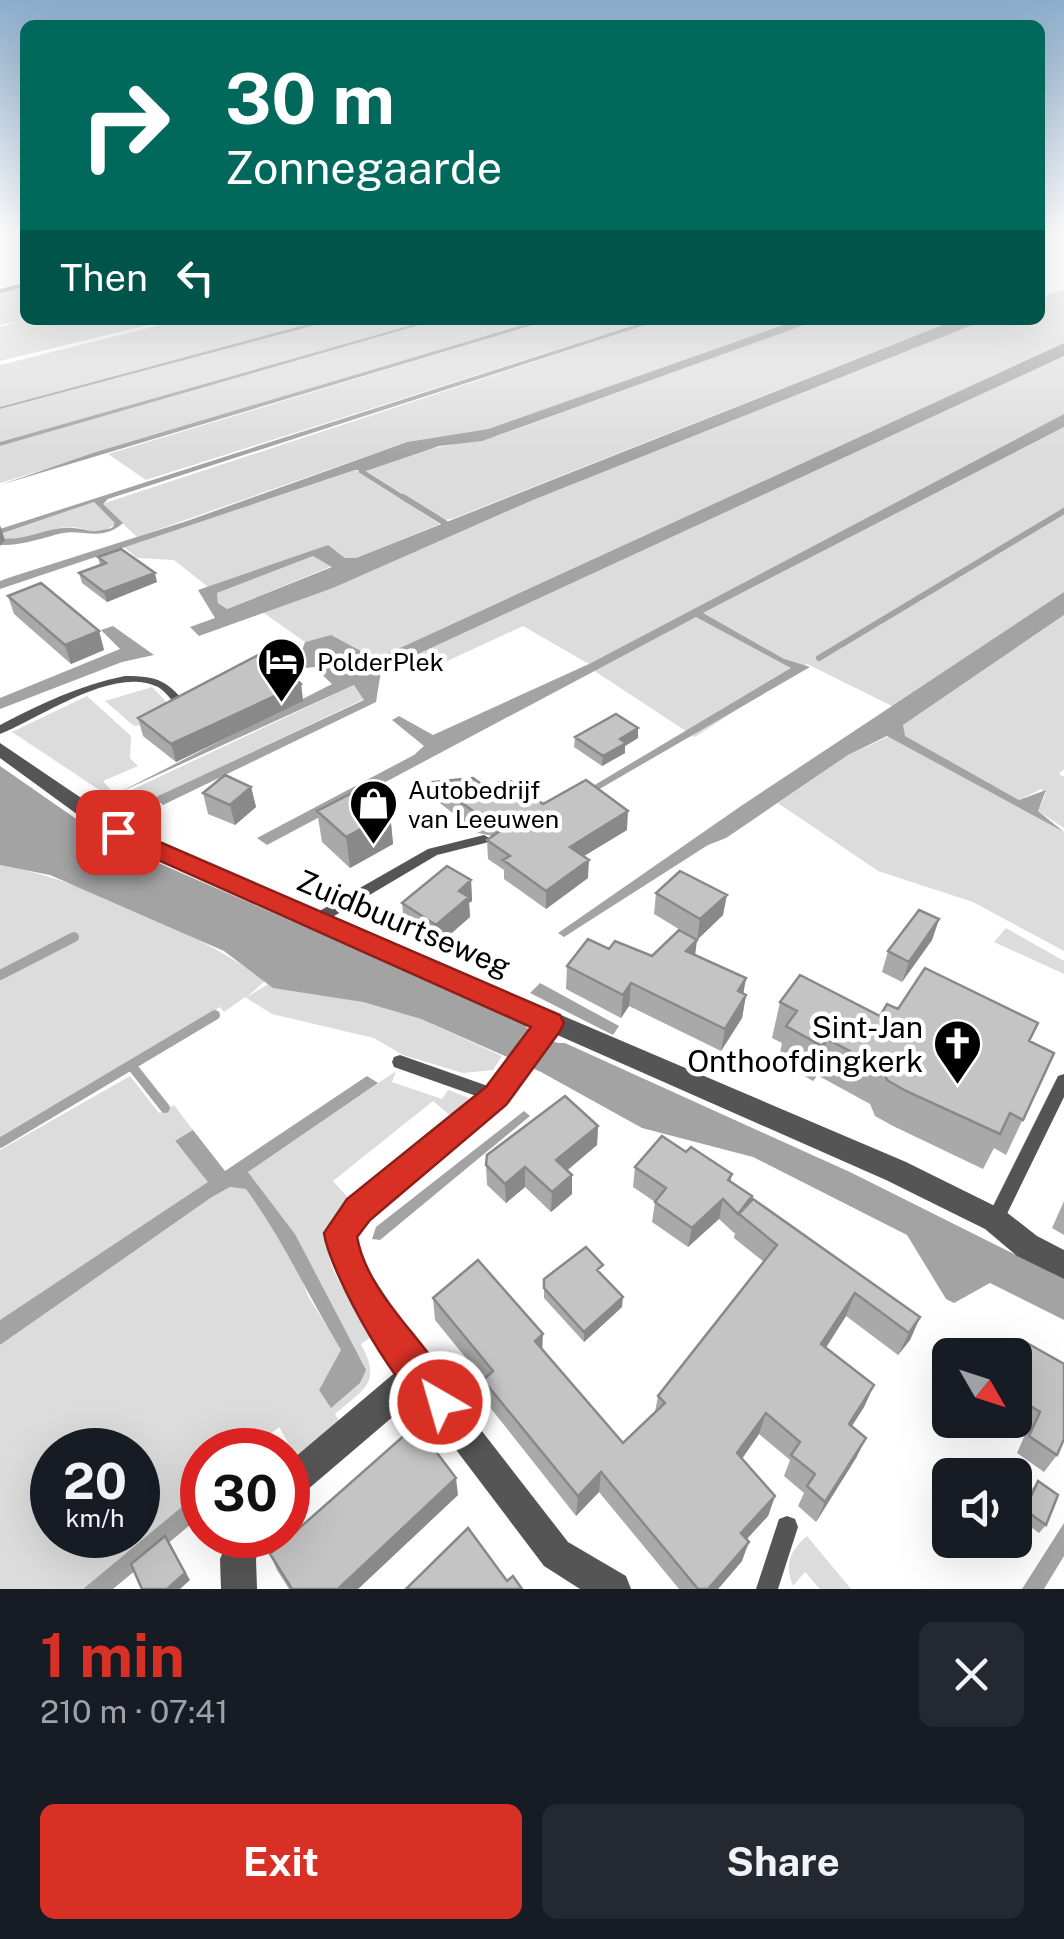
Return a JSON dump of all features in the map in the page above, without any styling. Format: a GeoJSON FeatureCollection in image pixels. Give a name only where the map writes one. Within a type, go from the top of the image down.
{"type":"FeatureCollection","features":[{"type":"Feature","properties":{"kind":"street","name":"Zuidbuurtseweg"},"geometry":{"type":"LineString","coordinates":[[0,749],[118,832],[546,1028],[896,1170],[995,1220],[1027,1246],[1064,1265]]}},
{"type":"Feature","properties":{"kind":"street"},"geometry":{"type":"LineString","coordinates":[[546,1028],[496,1096],[358,1209],[340,1233],[344,1258],[418,1374],[556,1554],[613,1589]]}},
{"type":"Feature","properties":{"kind":"street"},"geometry":{"type":"LineString","coordinates":[[310,1465],[418,1374]]}},
{"type":"Feature","properties":{"kind":"street"},"geometry":{"type":"LineString","coordinates":[[238,1558],[238,1589]]}},
{"type":"Feature","properties":{"kind":"lane"},"geometry":{"type":"LineString","coordinates":[[0,730],[92,688],[130,679],[163,685],[184,708]]}},
{"type":"Feature","properties":{"kind":"lane"},"geometry":{"type":"LineString","coordinates":[[314,921],[434,852],[484,838]]}},
{"type":"Feature","properties":{"kind":"lane"},"geometry":{"type":"LineString","coordinates":[[400,1062],[496,1096]]}},
{"type":"Feature","properties":{"kind":"lane"},"geometry":{"type":"LineString","coordinates":[[995,1220],[1064,1081]]}},
{"type":"Feature","properties":{"kind":"lane"},"geometry":{"type":"LineString","coordinates":[[766,1589],[787,1527]]}},
{"type":"Feature","properties":{"kind":"shaded area"},"geometry":{"type":"Polygon","coordinates":[[[0,308],[20,308],[20,321],[0,325],[0,308]]]}},
{"type":"Feature","properties":{"kind":"shaded area"},"geometry":{"type":"Polygon","coordinates":[[[1045,308],[1064,308],[1064,343],[376,659],[331,635],[305,642],[261,611],[333,588],[533,500],[972,325],[1045,325],[1045,308]]]}},
{"type":"Feature","properties":{"kind":"shaded area"},"geometry":{"type":"Polygon","coordinates":[[[20,322],[20,325],[149,325],[0,361],[0,327],[20,322]]]}},
{"type":"Feature","properties":{"kind":"shaded area"},"geometry":{"type":"Polygon","coordinates":[[[160,325],[304,325],[0,407],[0,365],[160,325]]]}},
{"type":"Feature","properties":{"kind":"shaded area"},"geometry":{"type":"Polygon","coordinates":[[[304,325],[316,325],[0,409],[304,325]]]}},
{"type":"Feature","properties":{"kind":"shaded area"},"geometry":{"type":"Polygon","coordinates":[[[316,325],[411,325],[0,442],[0,409],[316,325]]]}},
{"type":"Feature","properties":{"kind":"shaded area"},"geometry":{"type":"Polygon","coordinates":[[[411,325],[420,325],[0,446],[0,442],[411,325]]]}},
{"type":"Feature","properties":{"kind":"shaded area"},"geometry":{"type":"Polygon","coordinates":[[[420,325],[522,325],[0,483],[0,446],[420,325]]]}},
{"type":"Feature","properties":{"kind":"shaded area"},"geometry":{"type":"Polygon","coordinates":[[[522,325],[533,325],[0,485],[96,452],[522,325]]]}},
{"type":"Feature","properties":{"kind":"shaded area"},"geometry":{"type":"Polygon","coordinates":[[[534,325],[634,325],[146,480],[108,454],[534,325]]]}},
{"type":"Feature","properties":{"kind":"shaded area"},"geometry":{"type":"Polygon","coordinates":[[[634,325],[646,325],[108,499],[103,504],[123,523],[108,532],[70,532],[0,545],[0,538],[19,538],[55,529],[112,528],[115,523],[94,502],[0,534],[0,529],[634,325]]]}},
{"type":"Feature","properties":{"kind":"shaded area"},"geometry":{"type":"Polygon","coordinates":[[[646,325],[783,325],[488,429],[407,442],[137,537],[102,504],[646,325]]]}},
{"type":"Feature","properties":{"kind":"shaded area"},"geometry":{"type":"Polygon","coordinates":[[[783,325],[804,325],[482,441],[439,446],[366,471],[355,470],[0,589],[0,581],[11,577],[187,521],[407,442],[488,429],[783,325]]]}},
{"type":"Feature","properties":{"kind":"shaded area"},"geometry":{"type":"Polygon","coordinates":[[[804,325],[942,325],[452,519],[444,520],[366,471],[423,450],[497,436],[804,325]]]}},
{"type":"Feature","properties":{"kind":"shaded area"},"geometry":{"type":"Polygon","coordinates":[[[942,325],[972,325],[533,500],[333,588],[199,636],[190,627],[215,618],[198,590],[328,545],[345,558],[356,558],[942,325]],[[313,556],[217,593],[218,603],[227,609],[332,567],[313,556]]]}},
{"type":"Feature","properties":{"kind":"shaded area"},"geometry":{"type":"Polygon","coordinates":[[[1064,343],[1064,356],[381,671],[376,702],[163,805],[154,798],[364,700],[354,685],[118,793],[332,684],[314,667],[290,670],[287,664],[300,656],[305,642],[331,635],[376,659],[1064,343]]]}},
{"type":"Feature","properties":{"kind":"shaded area"},"geometry":{"type":"Polygon","coordinates":[[[1064,356],[1064,414],[589,664],[523,626],[430,669],[406,658],[1064,356]]]}},
{"type":"Feature","properties":{"kind":"shaded area"},"geometry":{"type":"Polygon","coordinates":[[[1064,414],[1064,427],[703,613],[784,659],[810,667],[508,842],[504,839],[791,668],[696,617],[267,845],[257,838],[414,755],[424,746],[392,720],[399,716],[433,735],[589,664],[1064,414]]]}},
{"type":"Feature","properties":{"kind":"shaded area"},"geometry":{"type":"Polygon","coordinates":[[[1064,427],[1064,592],[894,707],[807,664],[695,737],[593,670],[1064,427]]]}},
{"type":"Feature","properties":{"kind":"shaded area"},"geometry":{"type":"Polygon","coordinates":[[[355,470],[440,524],[356,558],[345,558],[328,545],[208,587],[174,560],[137,558],[124,547],[355,470]]]}},
{"type":"Feature","properties":{"kind":"shaded area"},"geometry":{"type":"Polygon","coordinates":[[[94,502],[116,523],[98,532],[71,527],[0,538],[0,534],[94,502]]]}},
{"type":"Feature","properties":{"kind":"shaded area"},"geometry":{"type":"Polygon","coordinates":[[[313,556],[332,566],[227,609],[218,603],[217,593],[313,556]]]}},
{"type":"Feature","properties":{"kind":"shaded area"},"geometry":{"type":"Polygon","coordinates":[[[1064,592],[1064,615],[903,725],[905,736],[1019,800],[1046,790],[1038,811],[1064,832],[887,736],[848,755],[726,838],[708,845],[564,937],[558,933],[741,806],[1064,592]]]}},
{"type":"Feature","properties":{"kind":"shaded area"},"geometry":{"type":"Polygon","coordinates":[[[1064,615],[1064,769],[1059,774],[1064,777],[1064,828],[1038,811],[1046,793],[1041,789],[1019,800],[904,736],[903,725],[1064,615]]]}},
{"type":"Feature","properties":{"kind":"shaded area"},"geometry":{"type":"Polygon","coordinates":[[[113,626],[154,655],[122,662],[0,709],[0,698],[120,649],[101,630],[113,626]]]}},
{"type":"Feature","properties":{"kind":"shaded area"},"geometry":{"type":"Polygon","coordinates":[[[354,685],[364,699],[136,807],[121,795],[354,685]]]}},
{"type":"Feature","properties":{"kind":"shaded area"},"geometry":{"type":"Polygon","coordinates":[[[152,687],[175,711],[150,724],[134,726],[105,701],[152,687]]]}},
{"type":"Feature","properties":{"kind":"shaded area"},"geometry":{"type":"Polygon","coordinates":[[[87,696],[131,736],[130,758],[138,766],[103,781],[114,794],[110,797],[12,732],[87,696]]]}},
{"type":"Feature","properties":{"kind":"shaded area"},"geometry":{"type":"Polygon","coordinates":[[[892,735],[1064,832],[1064,951],[973,902],[878,871],[778,803],[848,755],[892,735]]]}},
{"type":"Feature","properties":{"kind":"shaded area"},"geometry":{"type":"Polygon","coordinates":[[[0,766],[108,841],[523,1022],[541,1037],[565,1043],[852,1173],[1064,1279],[1064,1320],[990,1283],[954,1303],[946,1299],[907,1235],[753,1157],[642,1128],[541,1072],[421,1019],[363,1002],[273,988],[224,951],[50,875],[0,865],[0,766]]]}},
{"type":"Feature","properties":{"kind":"shaded area"},"geometry":{"type":"Polygon","coordinates":[[[0,865],[100,895],[210,946],[265,981],[247,997],[268,984],[363,1002],[421,1019],[502,1056],[493,1070],[463,1073],[403,1055],[374,1038],[272,1014],[245,997],[224,1012],[220,1007],[0,1140],[0,865]]]}},
{"type":"Feature","properties":{"kind":"shaded area"},"geometry":{"type":"Polygon","coordinates":[[[1006,928],[1064,961],[1064,974],[994,942],[1006,928]]]}},
{"type":"Feature","properties":{"kind":"shaded area"},"geometry":{"type":"Polygon","coordinates":[[[540,983],[619,1026],[613,1035],[530,993],[540,983]]]}},
{"type":"Feature","properties":{"kind":"shaded area"},"geometry":{"type":"Polygon","coordinates":[[[396,1071],[392,1082],[442,1099],[448,1090],[469,1098],[452,1117],[433,1101],[333,1181],[350,1200],[335,1217],[328,1233],[332,1267],[373,1336],[361,1344],[370,1376],[362,1391],[335,1414],[341,1424],[310,1450],[310,1428],[180,1428],[180,1508],[160,1525],[160,1428],[30,1428],[30,1558],[120,1558],[83,1589],[0,1589],[0,1345],[230,1187],[247,1189],[294,1258],[308,1296],[342,1351],[319,1390],[360,1383],[295,1234],[248,1172],[396,1071]]]}},
{"type":"Feature","properties":{"kind":"shaded area"},"geometry":{"type":"Polygon","coordinates":[[[130,1076],[159,1113],[174,1105],[193,1130],[175,1142],[209,1182],[0,1320],[0,1150],[130,1076]]]}},
{"type":"Feature","properties":{"kind":"shaded area"},"geometry":{"type":"Polygon","coordinates":[[[367,1076],[378,1083],[248,1172],[295,1234],[366,1370],[360,1383],[331,1408],[319,1390],[341,1350],[246,1189],[230,1187],[212,1197],[0,1345],[0,1320],[208,1182],[175,1141],[193,1130],[225,1171],[367,1076]]]}},
{"type":"Feature","properties":{"kind":"shaded area"},"geometry":{"type":"Polygon","coordinates":[[[524,1111],[530,1116],[380,1240],[372,1239],[376,1227],[524,1111]]]}},
{"type":"Feature","properties":{"kind":"shaded area"},"geometry":{"type":"Polygon","coordinates":[[[180,1508],[180,1533],[160,1550],[160,1525],[180,1508]]]}},
{"type":"Feature","properties":{"kind":"shaded area"},"geometry":{"type":"Polygon","coordinates":[[[1064,1523],[1064,1556],[1044,1589],[1022,1589],[1064,1523]]]}},
{"type":"Feature","properties":{"kind":"shaded area"},"geometry":{"type":"Polygon","coordinates":[[[807,1536],[851,1589],[820,1589],[805,1572],[793,1586],[790,1558],[807,1536]]]}},
{"type":"Feature","properties":{"kind":"shaded area"},"geometry":{"type":"Polygon","coordinates":[[[120,1558],[150,1558],[113,1589],[83,1589],[120,1558]]]}},
{"type":"Feature","properties":{"kind":"building"},"geometry":{"type":"Polygon","coordinates":[[[121,549],[155,573],[104,592],[79,573],[106,563],[98,557],[121,549]]]}},
{"type":"Feature","properties":{"kind":"building"},"geometry":{"type":"Polygon","coordinates":[[[41,583],[99,631],[65,645],[8,596],[41,583]]]}},
{"type":"Feature","properties":{"kind":"building"},"geometry":{"type":"Polygon","coordinates":[[[264,652],[301,684],[171,744],[138,718],[264,652]]]}},
{"type":"Feature","properties":{"kind":"building"},"geometry":{"type":"Polygon","coordinates":[[[616,714],[638,728],[620,739],[626,743],[603,756],[575,737],[616,714]]]}},
{"type":"Feature","properties":{"kind":"building"},"geometry":{"type":"Polygon","coordinates":[[[225,775],[251,787],[230,805],[203,793],[225,775]]]}},
{"type":"Feature","properties":{"kind":"building"},"geometry":{"type":"Polygon","coordinates":[[[473,778],[488,789],[506,778],[543,804],[586,780],[628,811],[570,847],[589,860],[546,891],[503,860],[510,856],[487,840],[500,831],[492,825],[492,817],[477,814],[434,782],[473,778]]]}},
{"type":"Feature","properties":{"kind":"building"},"geometry":{"type":"Polygon","coordinates":[[[360,789],[390,813],[346,837],[317,811],[360,789]]]}},
{"type":"Feature","properties":{"kind":"building"},"geometry":{"type":"Polygon","coordinates":[[[447,866],[471,880],[459,891],[469,897],[436,925],[402,903],[447,866]]]}},
{"type":"Feature","properties":{"kind":"building"},"geometry":{"type":"Polygon","coordinates":[[[680,871],[727,895],[700,919],[656,893],[680,871]]]}},
{"type":"Feature","properties":{"kind":"building"},"geometry":{"type":"Polygon","coordinates":[[[919,910],[939,919],[909,962],[888,951],[919,910]]]}},
{"type":"Feature","properties":{"kind":"building"},"geometry":{"type":"Polygon","coordinates":[[[679,930],[697,940],[686,951],[746,978],[738,991],[746,995],[725,1029],[631,983],[623,995],[567,966],[588,939],[609,949],[615,941],[652,956],[679,930]]]}},
{"type":"Feature","properties":{"kind":"building"},"geometry":{"type":"Polygon","coordinates":[[[925,968],[1038,1023],[1029,1041],[1054,1053],[1023,1120],[1010,1113],[1000,1134],[906,1091],[887,1080],[882,1068],[827,1039],[822,1046],[786,1026],[797,1011],[780,1002],[800,975],[880,1016],[887,1004],[898,1009],[925,968]]]}},
{"type":"Feature","properties":{"kind":"building"},"geometry":{"type":"Polygon","coordinates":[[[565,1096],[598,1126],[556,1160],[572,1175],[552,1192],[525,1167],[505,1184],[486,1165],[487,1155],[565,1096]]]}},
{"type":"Feature","properties":{"kind":"building"},"geometry":{"type":"Polygon","coordinates":[[[662,1136],[686,1152],[691,1147],[732,1174],[728,1180],[752,1196],[738,1214],[723,1199],[692,1228],[655,1202],[666,1188],[635,1167],[662,1136]]]}},
{"type":"Feature","properties":{"kind":"building"},"geometry":{"type":"Polygon","coordinates":[[[753,1199],[920,1317],[909,1333],[855,1293],[821,1344],[874,1385],[849,1424],[866,1438],[825,1502],[807,1486],[815,1474],[791,1455],[800,1442],[766,1413],[737,1453],[775,1496],[741,1533],[749,1542],[708,1589],[698,1589],[601,1472],[578,1496],[483,1380],[493,1371],[433,1298],[478,1260],[543,1334],[535,1341],[623,1443],[665,1403],[658,1396],[777,1245],[739,1214],[753,1199]]]}},
{"type":"Feature","properties":{"kind":"building"},"geometry":{"type":"Polygon","coordinates":[[[586,1247],[603,1265],[597,1270],[623,1297],[584,1332],[544,1288],[544,1279],[586,1247]]]}},
{"type":"Feature","properties":{"kind":"building"},"geometry":{"type":"Polygon","coordinates":[[[1032,1346],[1064,1364],[1064,1439],[1057,1455],[1032,1438],[1040,1412],[1032,1407],[1032,1346]]]}},
{"type":"Feature","properties":{"kind":"building"},"geometry":{"type":"Polygon","coordinates":[[[416,1425],[456,1478],[338,1589],[292,1589],[273,1558],[310,1558],[310,1519],[416,1425]]]}},
{"type":"Feature","properties":{"kind":"building"},"geometry":{"type":"Polygon","coordinates":[[[1038,1481],[1058,1495],[1046,1525],[1032,1515],[1032,1494],[1038,1481]]]}},
{"type":"Feature","properties":{"kind":"building"},"geometry":{"type":"Polygon","coordinates":[[[468,1528],[507,1581],[513,1576],[522,1589],[406,1589],[468,1528]]]}},
{"type":"Feature","properties":{"kind":"building"},"geometry":{"type":"Polygon","coordinates":[[[165,1536],[185,1573],[167,1589],[142,1589],[131,1564],[138,1558],[160,1558],[160,1540],[165,1536]]]}},
{"type":"Feature","properties":{"kind":"waterway"},"geometry":{"type":"LineString","coordinates":[[361,471],[407,500]]}},
{"type":"Feature","properties":{"kind":"waterway"},"geometry":{"type":"LineString","coordinates":[[403,497],[445,523]]}},
{"type":"Feature","properties":{"kind":"waterway"},"geometry":{"type":"LineString","coordinates":[[819,658],[1064,511]]}},
{"type":"Feature","properties":{"kind":"waterway"},"geometry":{"type":"LineString","coordinates":[[0,975],[74,937]]}},
{"type":"Feature","properties":{"kind":"waterway"},"geometry":{"type":"LineString","coordinates":[[131,1065],[215,1015]]}},
{"type":"Feature","properties":{"kind":"waterway"},"geometry":{"type":"LineString","coordinates":[[0,1143],[131,1065]]}},
{"type":"Feature","properties":{"kind":"waterway"},"geometry":{"type":"LineString","coordinates":[[131,1065],[165,1108]]}},
{"type":"Feature","properties":{"kind":"place","name":"PolderPlek"},"geometry":{"type":"Point","coordinates":[282,704]}},
{"type":"Feature","properties":{"kind":"place","name":"Autobedrijf van Leeuwen"},"geometry":{"type":"Point","coordinates":[373,846]}},
{"type":"Feature","properties":{"kind":"place","name":"Sint-Jan Onthoofdingkerk"},"geometry":{"type":"Point","coordinates":[958,1086]}},
{"type":"Feature","properties":{"kind":"route"},"geometry":{"type":"LineString","coordinates":[[118,832],[222,882],[550,1023],[496,1096],[358,1209],[340,1233],[344,1258],[398,1347],[440,1402]]}}]}
